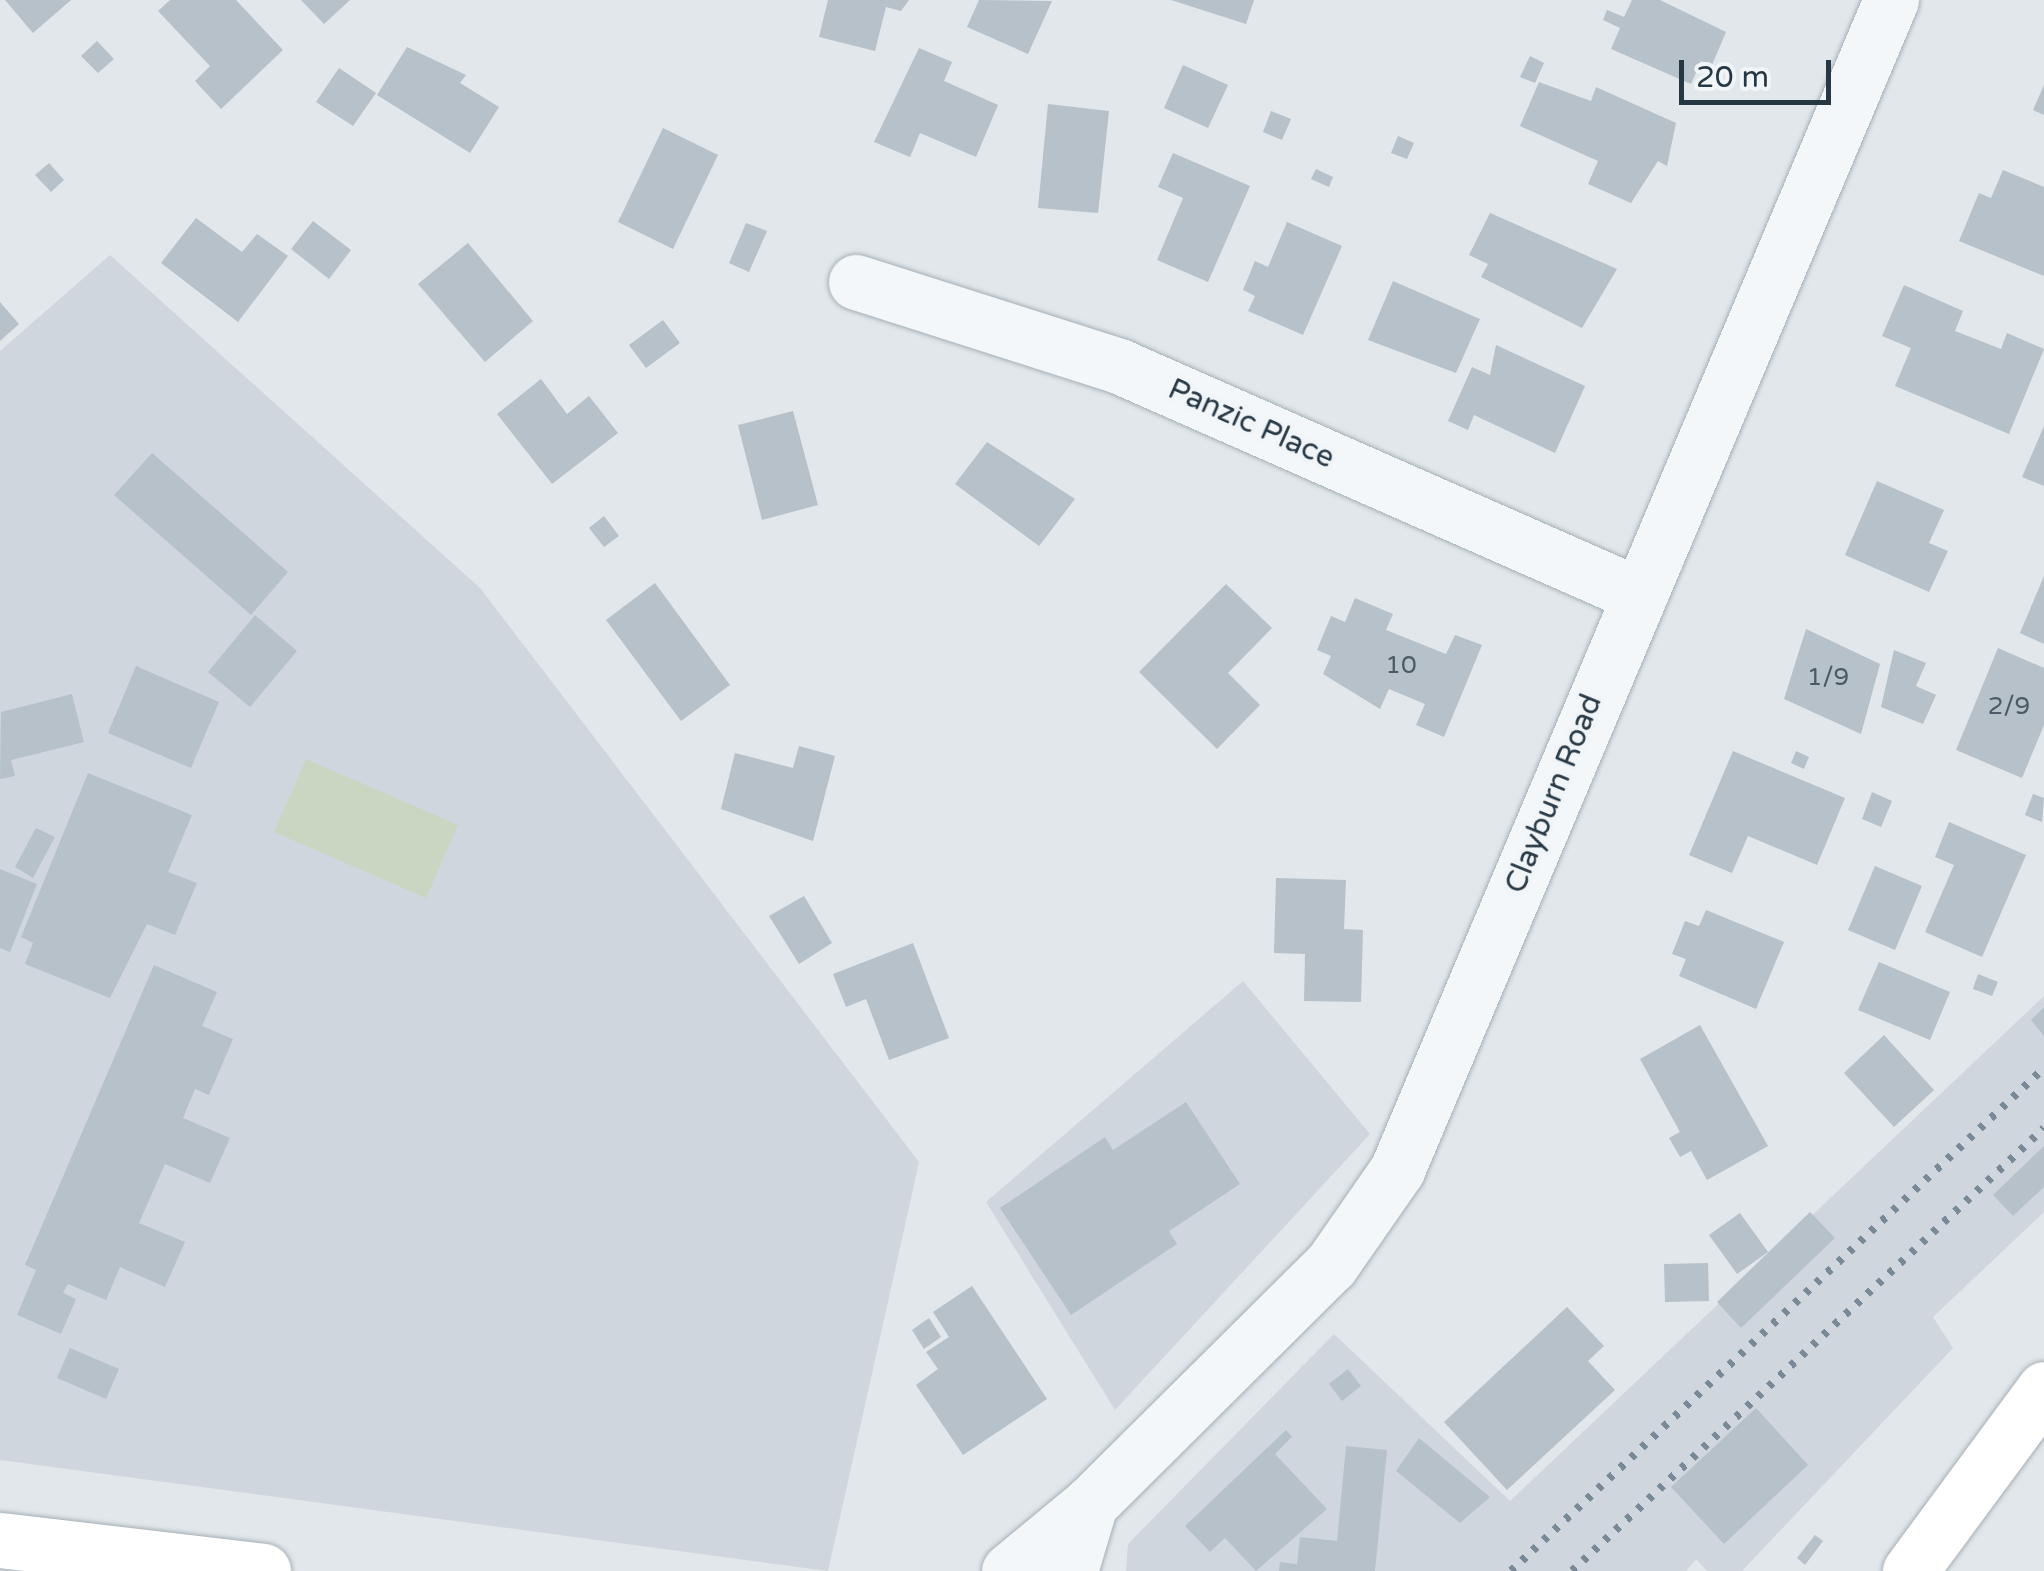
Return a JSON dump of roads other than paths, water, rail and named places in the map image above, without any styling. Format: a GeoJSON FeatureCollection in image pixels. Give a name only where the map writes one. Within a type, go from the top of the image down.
{"type":"FeatureCollection","features":[{"type":"Feature","properties":{"kind":"main road"},"geometry":{"type":"LineString","coordinates":[[1910,1571],[2044,1389]]}},
{"type":"Feature","properties":{"kind":"main road"},"geometry":{"type":"LineString","coordinates":[[0,1540],[263,1571]]}},
{"type":"Feature","properties":{"kind":"street","name":"Clayburn Road"},"geometry":{"type":"LineString","coordinates":[[1009,1571],[1090,1504],[1331,1266],[1380,1200],[1891,0]]}},
{"type":"Feature","properties":{"kind":"street","name":"Panzic Place"},"geometry":{"type":"LineString","coordinates":[[856,282],[1120,366],[1637,594]]}},
{"type":"Feature","properties":{"kind":"street","name":"Clayburn Road"},"geometry":{"type":"LineString","coordinates":[[1070,1571],[1090,1504]]}},
{"type":"Feature","properties":{"kind":"railway"},"geometry":{"type":"LineString","coordinates":[[1511,1571],[2044,1068]]}},
{"type":"Feature","properties":{"kind":"railway"},"geometry":{"type":"LineString","coordinates":[[1572,1571],[2044,1128]]}}]}
